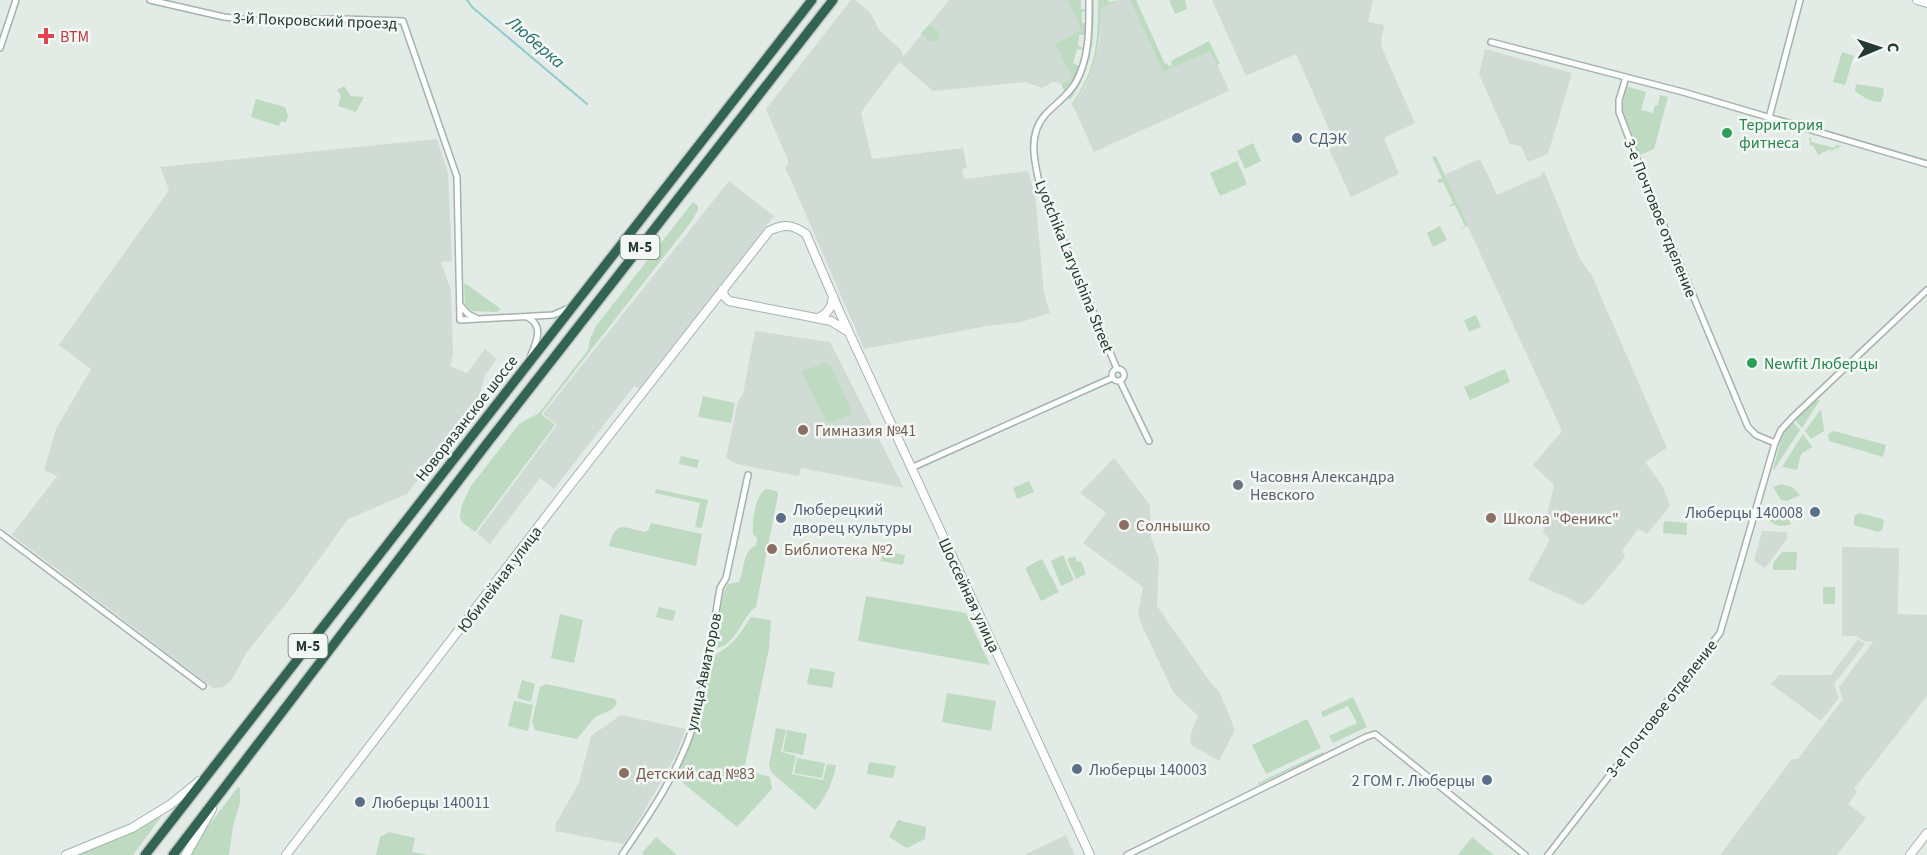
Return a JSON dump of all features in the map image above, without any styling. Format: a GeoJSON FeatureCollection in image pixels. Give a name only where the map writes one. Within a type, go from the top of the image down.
{"type":"FeatureCollection","features":[{"type":"Feature","properties":{"kind":"highway","name":"Новорязанское шоссе"},"geometry":{"type":"LineString","coordinates":[[145,855],[809,0]]}},
{"type":"Feature","properties":{"kind":"highway","name":"Новорязанское шоссе"},"geometry":{"type":"LineString","coordinates":[[173,855],[485,446],[832,0]]}},
{"type":"Feature","properties":{"kind":"street"},"geometry":{"type":"LineString","coordinates":[[0,48],[16,0]]}},
{"type":"Feature","properties":{"kind":"street","name":"3-й Покровский проезд"},"geometry":{"type":"LineString","coordinates":[[150,0],[224,17],[260,21],[342,19],[403,21],[457,177],[460,320],[560,313],[568,310],[575,303]]}},
{"type":"Feature","properties":{"kind":"street"},"geometry":{"type":"LineString","coordinates":[[814,24],[838,0]]}},
{"type":"Feature","properties":{"kind":"street","name":"Lyotchika Laryushina Street"},"geometry":{"type":"LineString","coordinates":[[1089,0],[1089,37],[1083,66],[1069,92],[1037,126],[1033,156],[1039,182],[1117,369],[1123,373],[1124,377],[1120,381]]}},
{"type":"Feature","properties":{"kind":"street"},"geometry":{"type":"LineString","coordinates":[[1769,118],[1800,0]]}},
{"type":"Feature","properties":{"kind":"street"},"geometry":{"type":"LineString","coordinates":[[1917,0],[1927,3]]}},
{"type":"Feature","properties":{"kind":"street"},"geometry":{"type":"LineString","coordinates":[[1491,42],[1626,77],[1927,164]]}},
{"type":"Feature","properties":{"kind":"street","name":"3-е Почтовое отделение"},"geometry":{"type":"LineString","coordinates":[[1626,77],[1619,100],[1619,112],[1646,183],[1748,427],[1756,435],[1775,443]]}},
{"type":"Feature","properties":{"kind":"street","name":"Юбилейная улица"},"geometry":{"type":"LineString","coordinates":[[286,855],[769,231],[788,225],[806,234],[833,295]]}},
{"type":"Feature","properties":{"kind":"street"},"geometry":{"type":"LineString","coordinates":[[723,289],[724,296],[729,301]]}},
{"type":"Feature","properties":{"kind":"street","name":"3-е Почтовое отделение"},"geometry":{"type":"LineString","coordinates":[[1548,855],[1720,633],[1775,443],[1781,430],[1927,290]]}},
{"type":"Feature","properties":{"kind":"street"},"geometry":{"type":"LineString","coordinates":[[818,318],[826,314],[832,306],[833,295]]}},
{"type":"Feature","properties":{"kind":"street","name":"Шоссейная улица"},"geometry":{"type":"LineString","coordinates":[[833,295],[1090,855]]}},
{"type":"Feature","properties":{"kind":"street"},"geometry":{"type":"LineString","coordinates":[[713,303],[729,301],[818,318],[838,324],[851,334]]}},
{"type":"Feature","properties":{"kind":"street"},"geometry":{"type":"LineString","coordinates":[[459,304],[468,314],[480,319]]}},
{"type":"Feature","properties":{"kind":"street"},"geometry":{"type":"LineString","coordinates":[[525,316],[535,323],[538,336],[528,363]]}},
{"type":"Feature","properties":{"kind":"street","name":"Lyotchika Laryushina Street"},"geometry":{"type":"LineString","coordinates":[[1112,378],[1112,373],[1117,369]]}},
{"type":"Feature","properties":{"kind":"street"},"geometry":{"type":"LineString","coordinates":[[911,468],[1112,378],[1120,381],[1149,441]]}},
{"type":"Feature","properties":{"kind":"street","name":"улица Авиаторов"},"geometry":{"type":"LineString","coordinates":[[622,855],[677,765],[694,724],[701,697],[720,588],[726,578],[748,475]]}},
{"type":"Feature","properties":{"kind":"street"},"geometry":{"type":"LineString","coordinates":[[0,533],[203,686]]}},
{"type":"Feature","properties":{"kind":"street"},"geometry":{"type":"LineString","coordinates":[[1127,855],[1366,736],[1375,734],[1525,855]]}},
{"type":"Feature","properties":{"kind":"street","name":"М-5"},"geometry":{"type":"LineString","coordinates":[[66,855],[132,828],[150,818],[182,796],[220,760]]}},
{"type":"Feature","properties":{"kind":"street","name":"М-5"},"geometry":{"type":"LineString","coordinates":[[186,855],[216,801]]}},
{"type":"Feature","properties":{"kind":"street"},"geometry":{"type":"LineString","coordinates":[[1910,855],[1927,833]]}},
{"type":"Feature","properties":{"kind":"shaded area"},"geometry":{"type":"Polygon","coordinates":[[[851,0],[855,0],[870,12],[879,30],[901,50],[903,57],[949,0],[1067,0],[1083,30],[1055,44],[1072,78],[1061,84],[1053,82],[1042,88],[1025,82],[933,91],[899,62],[861,112],[872,159],[963,148],[967,168],[962,169],[964,179],[1028,171],[1035,194],[1044,293],[1050,313],[1021,322],[987,326],[864,349],[785,168],[789,163],[766,109],[851,0]]]}},
{"type":"Feature","properties":{"kind":"shaded area"},"geometry":{"type":"Polygon","coordinates":[[[1119,0],[1130,0],[1163,72],[1211,50],[1229,91],[1094,152],[1073,106],[1085,88],[1095,61],[1100,41],[1101,8],[1119,0]]]}},
{"type":"Feature","properties":{"kind":"shaded area"},"geometry":{"type":"Polygon","coordinates":[[[1212,0],[1373,0],[1368,22],[1384,25],[1382,48],[1415,123],[1384,138],[1399,174],[1351,197],[1329,149],[1336,145],[1296,54],[1246,76],[1212,0]]]}},
{"type":"Feature","properties":{"kind":"shaded area"},"geometry":{"type":"Polygon","coordinates":[[[1485,49],[1572,73],[1548,154],[1528,162],[1521,146],[1510,144],[1479,74],[1485,49]]]}},
{"type":"Feature","properties":{"kind":"shaded area"},"geometry":{"type":"Polygon","coordinates":[[[437,139],[448,173],[452,261],[441,262],[451,290],[453,355],[450,366],[467,373],[485,349],[497,359],[485,375],[478,401],[407,494],[348,519],[293,595],[247,652],[231,681],[223,687],[213,688],[12,535],[57,476],[44,470],[56,429],[91,369],[59,345],[169,190],[160,167],[437,139]]]}},
{"type":"Feature","properties":{"kind":"shaded area"},"geometry":{"type":"Polygon","coordinates":[[[1480,159],[1497,195],[1540,176],[1544,171],[1580,259],[1592,276],[1667,448],[1645,462],[1663,487],[1670,506],[1647,534],[1638,529],[1622,551],[1625,555],[1622,561],[1583,605],[1528,580],[1550,539],[1543,533],[1554,485],[1533,465],[1562,431],[1444,175],[1480,159]]]}},
{"type":"Feature","properties":{"kind":"shaded area"},"geometry":{"type":"Polygon","coordinates":[[[729,181],[774,216],[639,389],[634,386],[554,489],[540,478],[490,544],[477,533],[557,425],[543,414],[729,181]]]}},
{"type":"Feature","properties":{"kind":"shaded area","name":"Гимназия №41"},"geometry":{"type":"Polygon","coordinates":[[[755,331],[830,342],[904,488],[801,468],[799,476],[736,464],[726,458],[738,401],[743,394],[755,331]]]}},
{"type":"Feature","properties":{"kind":"shaded area"},"geometry":{"type":"Polygon","coordinates":[[[1114,458],[1150,505],[1151,537],[1159,559],[1157,606],[1210,682],[1219,691],[1235,730],[1219,761],[1190,744],[1191,733],[1198,716],[1173,692],[1141,623],[1138,614],[1143,587],[1083,543],[1106,513],[1080,493],[1114,458]]]}},
{"type":"Feature","properties":{"kind":"shaded area"},"geometry":{"type":"Polygon","coordinates":[[[1762,531],[1787,532],[1787,539],[1765,568],[1754,561],[1762,531]]]}},
{"type":"Feature","properties":{"kind":"shaded area"},"geometry":{"type":"Polygon","coordinates":[[[1842,547],[1899,548],[1898,614],[1927,615],[1927,696],[1854,789],[1857,792],[1848,804],[1866,818],[1837,855],[1720,855],[1792,759],[1798,759],[1843,699],[1839,687],[1875,642],[1864,641],[1856,636],[1842,636],[1842,547]]]}},
{"type":"Feature","properties":{"kind":"shaded area"},"geometry":{"type":"Polygon","coordinates":[[[1858,639],[1865,644],[1834,684],[1839,698],[1821,721],[1771,684],[1779,675],[1831,675],[1858,639]]]}},
{"type":"Feature","properties":{"kind":"shaded area","name":"Детский сад №83"},"geometry":{"type":"Polygon","coordinates":[[[621,715],[686,729],[676,755],[624,844],[555,831],[556,823],[579,783],[591,736],[621,715]]]}},
{"type":"Feature","properties":{"kind":"shaded area"},"geometry":{"type":"Polygon","coordinates":[[[1066,835],[1075,855],[1024,855],[1066,835]]]}},
{"type":"Feature","properties":{"kind":"green space"},"geometry":{"type":"Polygon","coordinates":[[[1067,0],[1081,0],[1081,9],[1087,9],[1082,12],[1082,23],[1087,23],[1086,35],[1079,35],[1078,46],[1084,50],[1077,49],[1073,63],[1080,66],[1065,92],[1061,84],[1072,78],[1055,44],[1082,30],[1067,0]]]}},
{"type":"Feature","properties":{"kind":"green space"},"geometry":{"type":"Polygon","coordinates":[[[1092,0],[1094,0],[1094,14],[1091,52],[1078,88],[1070,100],[1068,97],[1082,74],[1089,51],[1092,0]]]}},
{"type":"Feature","properties":{"kind":"green space"},"geometry":{"type":"Polygon","coordinates":[[[1098,0],[1109,2],[1119,0],[1101,8],[1098,48],[1092,71],[1073,106],[1087,78],[1094,54],[1098,0]]]}},
{"type":"Feature","properties":{"kind":"green space"},"geometry":{"type":"Polygon","coordinates":[[[1130,0],[1136,0],[1165,64],[1172,65],[1171,61],[1209,41],[1220,64],[1217,65],[1210,51],[1163,72],[1130,0]]]}},
{"type":"Feature","properties":{"kind":"green space"},"geometry":{"type":"Polygon","coordinates":[[[1169,0],[1185,0],[1187,9],[1175,14],[1169,0]]]}},
{"type":"Feature","properties":{"kind":"green space"},"geometry":{"type":"Polygon","coordinates":[[[930,24],[940,33],[938,39],[933,42],[921,33],[930,24]]]}},
{"type":"Feature","properties":{"kind":"green space"},"geometry":{"type":"Polygon","coordinates":[[[1842,52],[1854,56],[1845,85],[1833,82],[1842,52]]]}},
{"type":"Feature","properties":{"kind":"green space"},"geometry":{"type":"Polygon","coordinates":[[[1856,84],[1883,88],[1884,94],[1881,102],[1870,100],[1855,91],[1856,84]]]}},
{"type":"Feature","properties":{"kind":"green space"},"geometry":{"type":"Polygon","coordinates":[[[344,86],[351,96],[364,97],[356,112],[338,106],[341,96],[337,90],[344,86]]]}},
{"type":"Feature","properties":{"kind":"green space"},"geometry":{"type":"Polygon","coordinates":[[[1626,86],[1646,92],[1641,110],[1653,113],[1660,95],[1668,97],[1654,149],[1640,155],[1622,109],[1626,86]]]}},
{"type":"Feature","properties":{"kind":"green space"},"geometry":{"type":"Polygon","coordinates":[[[256,99],[285,107],[288,116],[286,123],[281,121],[279,126],[251,117],[256,99]]]}},
{"type":"Feature","properties":{"kind":"green space"},"geometry":{"type":"Polygon","coordinates":[[[1809,138],[1811,142],[1835,148],[1836,145],[1842,146],[1818,155],[1813,145],[1810,146],[1809,138]]]}},
{"type":"Feature","properties":{"kind":"green space"},"geometry":{"type":"Polygon","coordinates":[[[1253,143],[1261,161],[1245,169],[1237,151],[1253,143]]]}},
{"type":"Feature","properties":{"kind":"green space"},"geometry":{"type":"Polygon","coordinates":[[[1436,156],[1468,226],[1459,229],[1465,226],[1455,205],[1449,207],[1453,203],[1443,182],[1439,183],[1437,180],[1442,178],[1432,157],[1436,156]]]}},
{"type":"Feature","properties":{"kind":"green space"},"geometry":{"type":"Polygon","coordinates":[[[1237,161],[1247,184],[1220,196],[1210,173],[1237,161]]]}},
{"type":"Feature","properties":{"kind":"green space"},"geometry":{"type":"Polygon","coordinates":[[[693,202],[698,206],[698,210],[691,222],[541,414],[555,425],[475,532],[462,522],[460,517],[462,505],[471,486],[519,424],[539,413],[588,350],[596,326],[693,202]]]}},
{"type":"Feature","properties":{"kind":"green space"},"geometry":{"type":"Polygon","coordinates":[[[1440,226],[1447,240],[1433,247],[1427,233],[1440,226]]]}},
{"type":"Feature","properties":{"kind":"green space"},"geometry":{"type":"Polygon","coordinates":[[[464,284],[501,309],[496,312],[472,311],[465,304],[464,284]]]}},
{"type":"Feature","properties":{"kind":"green space"},"geometry":{"type":"Polygon","coordinates":[[[1476,315],[1481,327],[1469,332],[1464,320],[1476,315]]]}},
{"type":"Feature","properties":{"kind":"green space"},"geometry":{"type":"Polygon","coordinates":[[[825,363],[831,366],[851,410],[850,415],[827,423],[802,373],[804,370],[825,363]]]}},
{"type":"Feature","properties":{"kind":"green space"},"geometry":{"type":"Polygon","coordinates":[[[1505,369],[1510,382],[1470,400],[1464,387],[1505,369]]]}},
{"type":"Feature","properties":{"kind":"green space"},"geometry":{"type":"Polygon","coordinates":[[[703,396],[735,403],[731,423],[698,417],[703,396]]]}},
{"type":"Feature","properties":{"kind":"green space"},"geometry":{"type":"Polygon","coordinates":[[[1816,400],[1820,400],[1802,428],[1795,420],[1798,414],[1816,400]]]}},
{"type":"Feature","properties":{"kind":"green space"},"geometry":{"type":"Polygon","coordinates":[[[1821,409],[1824,431],[1811,439],[1805,431],[1821,409]]]}},
{"type":"Feature","properties":{"kind":"green space"},"geometry":{"type":"Polygon","coordinates":[[[1793,422],[1800,430],[1774,470],[1783,432],[1793,422]]]}},
{"type":"Feature","properties":{"kind":"green space"},"geometry":{"type":"Polygon","coordinates":[[[1834,431],[1886,445],[1883,457],[1829,441],[1828,434],[1834,431]]]}},
{"type":"Feature","properties":{"kind":"green space"},"geometry":{"type":"Polygon","coordinates":[[[1803,434],[1812,447],[1801,454],[1797,470],[1782,467],[1803,434]]]}},
{"type":"Feature","properties":{"kind":"green space"},"geometry":{"type":"Polygon","coordinates":[[[681,456],[699,460],[697,468],[679,464],[681,456]]]}},
{"type":"Feature","properties":{"kind":"green space"},"geometry":{"type":"Polygon","coordinates":[[[1029,481],[1034,492],[1017,499],[1013,488],[1029,481]]]}},
{"type":"Feature","properties":{"kind":"green space"},"geometry":{"type":"Polygon","coordinates":[[[1781,484],[1792,487],[1800,495],[1787,501],[1781,500],[1773,487],[1781,484]]]}},
{"type":"Feature","properties":{"kind":"green space"},"geometry":{"type":"Polygon","coordinates":[[[656,489],[708,500],[702,528],[695,527],[700,503],[655,493],[656,489]]]}},
{"type":"Feature","properties":{"kind":"green space"},"geometry":{"type":"Polygon","coordinates":[[[766,489],[777,491],[778,495],[756,607],[747,616],[736,634],[719,648],[715,643],[715,637],[723,593],[728,584],[739,582],[746,556],[756,545],[757,538],[753,534],[754,516],[759,497],[766,489]]]}},
{"type":"Feature","properties":{"kind":"green space"},"geometry":{"type":"Polygon","coordinates":[[[1779,509],[1784,511],[1791,524],[1777,525],[1765,516],[1779,509]]]}},
{"type":"Feature","properties":{"kind":"green space"},"geometry":{"type":"Polygon","coordinates":[[[1859,513],[1883,519],[1882,530],[1878,532],[1854,525],[1854,516],[1859,513]]]}},
{"type":"Feature","properties":{"kind":"green space"},"geometry":{"type":"Polygon","coordinates":[[[1664,521],[1687,523],[1687,535],[1663,533],[1664,521]]]}},
{"type":"Feature","properties":{"kind":"green space"},"geometry":{"type":"Polygon","coordinates":[[[651,523],[702,534],[696,566],[609,546],[618,528],[625,527],[645,532],[651,523]]]}},
{"type":"Feature","properties":{"kind":"green space"},"geometry":{"type":"Polygon","coordinates":[[[883,551],[905,555],[903,565],[881,561],[883,551]]]}},
{"type":"Feature","properties":{"kind":"green space"},"geometry":{"type":"Polygon","coordinates":[[[1782,552],[1797,552],[1796,570],[1773,570],[1773,563],[1782,552]]]}},
{"type":"Feature","properties":{"kind":"green space"},"geometry":{"type":"Polygon","coordinates":[[[1063,555],[1074,580],[1061,586],[1051,561],[1063,555]]]}},
{"type":"Feature","properties":{"kind":"green space"},"geometry":{"type":"Polygon","coordinates":[[[1075,556],[1077,562],[1081,561],[1086,574],[1076,579],[1067,559],[1075,556]]]}},
{"type":"Feature","properties":{"kind":"green space"},"geometry":{"type":"Polygon","coordinates":[[[1042,559],[1059,592],[1041,601],[1026,570],[1028,566],[1042,559]]]}},
{"type":"Feature","properties":{"kind":"green space"},"geometry":{"type":"Polygon","coordinates":[[[1823,587],[1835,587],[1835,604],[1823,604],[1823,587]]]}},
{"type":"Feature","properties":{"kind":"green space"},"geometry":{"type":"Polygon","coordinates":[[[866,596],[966,613],[990,665],[858,641],[866,596]]]}},
{"type":"Feature","properties":{"kind":"green space"},"geometry":{"type":"Polygon","coordinates":[[[659,607],[676,611],[673,621],[656,617],[659,607]]]}},
{"type":"Feature","properties":{"kind":"green space"},"geometry":{"type":"Polygon","coordinates":[[[560,614],[583,620],[574,663],[551,658],[560,614]]]}},
{"type":"Feature","properties":{"kind":"green space"},"geometry":{"type":"Polygon","coordinates":[[[751,617],[771,620],[769,648],[744,770],[770,777],[772,789],[737,827],[672,774],[694,724],[708,659],[733,641],[751,617]]]}},
{"type":"Feature","properties":{"kind":"green space"},"geometry":{"type":"Polygon","coordinates":[[[810,668],[835,672],[832,688],[807,684],[810,668]]]}},
{"type":"Feature","properties":{"kind":"green space"},"geometry":{"type":"Polygon","coordinates":[[[522,680],[535,684],[531,702],[517,698],[522,680]]]}},
{"type":"Feature","properties":{"kind":"green space"},"geometry":{"type":"Polygon","coordinates":[[[546,684],[615,699],[617,704],[611,710],[595,717],[577,739],[535,730],[532,722],[540,687],[546,684]]]}},
{"type":"Feature","properties":{"kind":"green space"},"geometry":{"type":"Polygon","coordinates":[[[947,693],[996,701],[991,731],[942,722],[947,693]]]}},
{"type":"Feature","properties":{"kind":"green space"},"geometry":{"type":"Polygon","coordinates":[[[1353,697],[1367,727],[1333,743],[1329,736],[1357,723],[1348,706],[1323,717],[1321,712],[1353,697]]]}},
{"type":"Feature","properties":{"kind":"green space"},"geometry":{"type":"Polygon","coordinates":[[[514,701],[533,705],[528,731],[508,726],[514,701]]]}},
{"type":"Feature","properties":{"kind":"green space"},"geometry":{"type":"Polygon","coordinates":[[[1307,719],[1321,748],[1266,774],[1252,745],[1307,719]]]}},
{"type":"Feature","properties":{"kind":"green space"},"geometry":{"type":"Polygon","coordinates":[[[776,728],[786,730],[781,752],[796,756],[792,774],[823,780],[827,764],[836,765],[828,789],[815,810],[771,772],[769,765],[776,728]]]}},
{"type":"Feature","properties":{"kind":"green space"},"geometry":{"type":"Polygon","coordinates":[[[787,730],[807,734],[803,755],[783,751],[787,730]]]}},
{"type":"Feature","properties":{"kind":"green space"},"geometry":{"type":"Polygon","coordinates":[[[1323,752],[1324,754],[1258,785],[1258,783],[1323,752]]]}},
{"type":"Feature","properties":{"kind":"green space"},"geometry":{"type":"Polygon","coordinates":[[[797,758],[825,763],[822,778],[794,773],[797,758]]]}},
{"type":"Feature","properties":{"kind":"green space"},"geometry":{"type":"Polygon","coordinates":[[[869,762],[896,766],[893,778],[867,774],[869,762]]]}},
{"type":"Feature","properties":{"kind":"green space"},"geometry":{"type":"Polygon","coordinates":[[[238,787],[240,788],[240,803],[233,826],[229,855],[190,855],[206,829],[238,787]]]}},
{"type":"Feature","properties":{"kind":"green space"},"geometry":{"type":"Polygon","coordinates":[[[163,814],[133,855],[75,855],[134,831],[163,814]]]}},
{"type":"Feature","properties":{"kind":"green space"},"geometry":{"type":"Polygon","coordinates":[[[898,820],[926,827],[925,839],[907,848],[889,837],[898,820]]]}},
{"type":"Feature","properties":{"kind":"green space"},"geometry":{"type":"Polygon","coordinates":[[[389,832],[415,838],[412,852],[428,855],[376,855],[380,837],[389,832]]]}},
{"type":"Feature","properties":{"kind":"green space"},"geometry":{"type":"Polygon","coordinates":[[[656,837],[677,855],[644,855],[642,853],[656,837]]]}},
{"type":"Feature","properties":{"kind":"green space"},"geometry":{"type":"Polygon","coordinates":[[[1472,837],[1494,855],[1458,855],[1472,837]]]}},
{"type":"Feature","properties":{"kind":"waterway","name":"Люберка"},"geometry":{"type":"LineString","coordinates":[[467,0],[472,7],[587,104]]}},
{"type":"Feature","properties":{"kind":"place","name":"ВТМ"},"geometry":{"type":"Point","coordinates":[46,36]}},
{"type":"Feature","properties":{"kind":"place","name":"Территория фитнеса"},"geometry":{"type":"Point","coordinates":[1727,133]}},
{"type":"Feature","properties":{"kind":"place","name":"СДЭК"},"geometry":{"type":"Point","coordinates":[1297,138]}},
{"type":"Feature","properties":{"kind":"place","name":"Newfit Люберцы"},"geometry":{"type":"Point","coordinates":[1752,363]}},
{"type":"Feature","properties":{"kind":"place","name":"Гимназия №41"},"geometry":{"type":"Point","coordinates":[803,430]}},
{"type":"Feature","properties":{"kind":"place","name":"Часовня Александра Невского"},"geometry":{"type":"Point","coordinates":[1238,485]}},
{"type":"Feature","properties":{"kind":"place","name":"Люберцы 140008"},"geometry":{"type":"Point","coordinates":[1815,512]}},
{"type":"Feature","properties":{"kind":"place","name":"Люберецкий дворец культуры"},"geometry":{"type":"Point","coordinates":[781,518]}},
{"type":"Feature","properties":{"kind":"place","name":"Школа \"Феникс\""},"geometry":{"type":"Point","coordinates":[1491,518]}},
{"type":"Feature","properties":{"kind":"place","name":"Солнышко"},"geometry":{"type":"Point","coordinates":[1124,525]}},
{"type":"Feature","properties":{"kind":"place","name":"Библиотека №2"},"geometry":{"type":"Point","coordinates":[772,549]}},
{"type":"Feature","properties":{"kind":"place","name":"Люберцы 140003"},"geometry":{"type":"Point","coordinates":[1077,769]}},
{"type":"Feature","properties":{"kind":"place","name":"Детский сад №83"},"geometry":{"type":"Point","coordinates":[624,773]}},
{"type":"Feature","properties":{"kind":"place","name":"2 ГОМ г. Люберцы"},"geometry":{"type":"Point","coordinates":[1487,780]}},
{"type":"Feature","properties":{"kind":"place","name":"Люберцы 140011"},"geometry":{"type":"Point","coordinates":[360,802]}}]}
